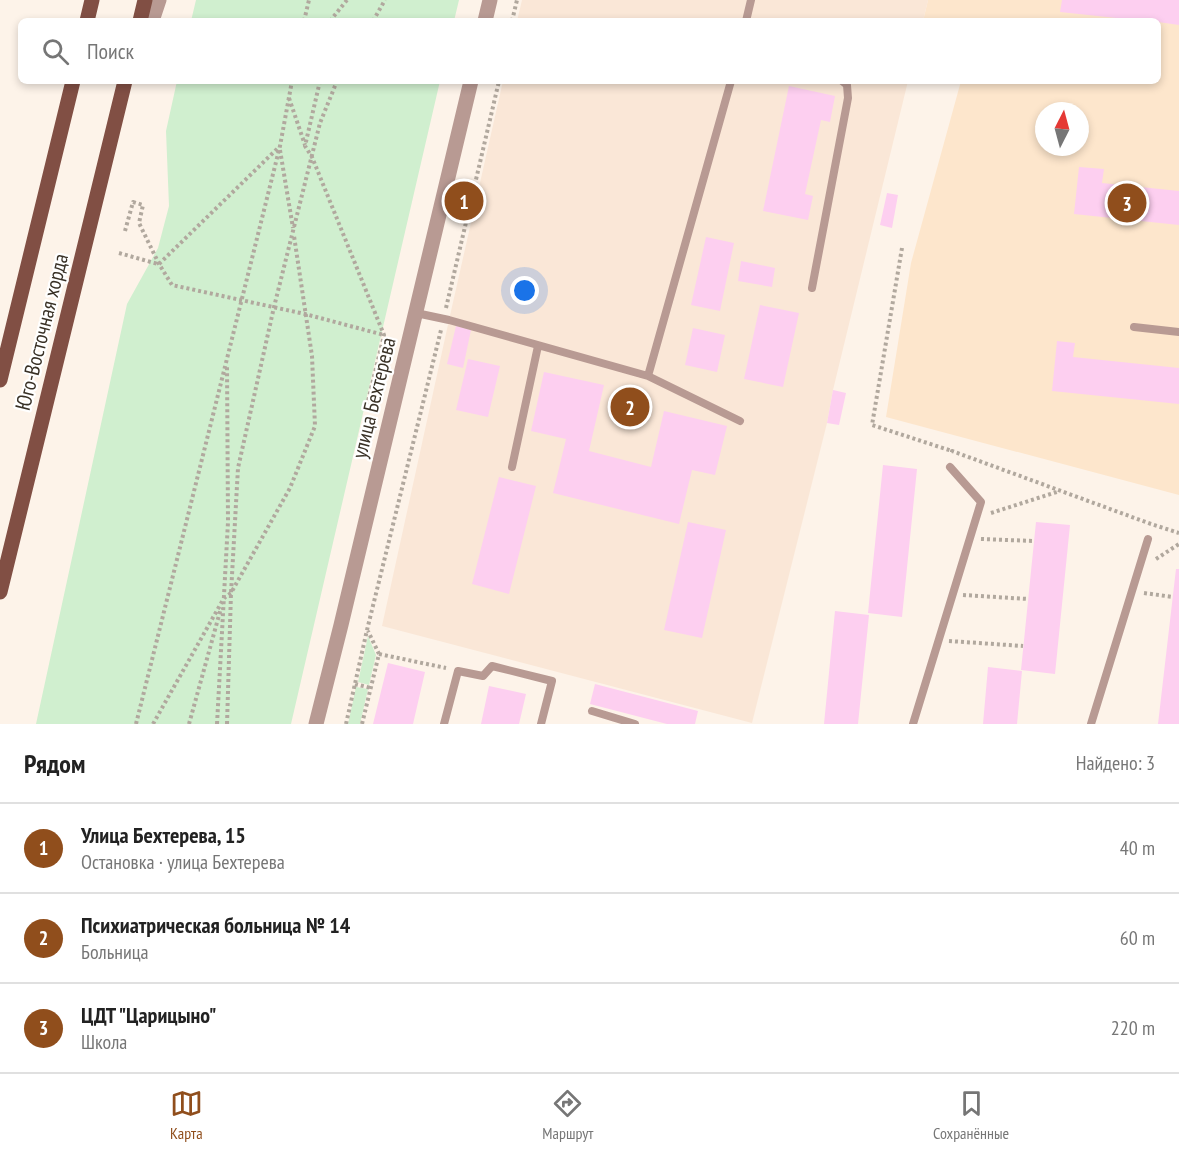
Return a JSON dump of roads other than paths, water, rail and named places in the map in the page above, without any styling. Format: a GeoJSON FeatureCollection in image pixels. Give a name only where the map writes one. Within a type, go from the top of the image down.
{"type":"FeatureCollection","features":[{"type":"Feature","properties":{"kind":"main road"},"geometry":{"type":"LineString","coordinates":[[88,18],[92,0]]}},
{"type":"Feature","properties":{"kind":"main road"},"geometry":{"type":"LineString","coordinates":[[141,18],[145,0]]}},
{"type":"Feature","properties":{"kind":"main road","name":"Юго-Восточная хорда"},"geometry":{"type":"LineString","coordinates":[[0,380],[72,84]]}},
{"type":"Feature","properties":{"kind":"main road","name":"Юго-Восточная хорда"},"geometry":{"type":"LineString","coordinates":[[0,592],[124,84]]}},
{"type":"Feature","properties":{"kind":"street"},"geometry":{"type":"LineString","coordinates":[[153,18],[159,0]]}},
{"type":"Feature","properties":{"kind":"street"},"geometry":{"type":"LineString","coordinates":[[486,18],[490,0]]}},
{"type":"Feature","properties":{"kind":"street"},"geometry":{"type":"LineString","coordinates":[[114,126],[129,84]]}},
{"type":"Feature","properties":{"kind":"street","name":"улица Бехтерева"},"geometry":{"type":"LineString","coordinates":[[316,724],[470,84]]}},
{"type":"Feature","properties":{"kind":"lane"},"geometry":{"type":"LineString","coordinates":[[747,18],[751,0]]}},
{"type":"Feature","properties":{"kind":"lane"},"geometry":{"type":"LineString","coordinates":[[648,376],[729,84]]}},
{"type":"Feature","properties":{"kind":"lane"},"geometry":{"type":"LineString","coordinates":[[812,288],[848,98],[846,84]]}},
{"type":"Feature","properties":{"kind":"lane"},"geometry":{"type":"LineString","coordinates":[[416,313],[648,376],[740,421]]}},
{"type":"Feature","properties":{"kind":"lane"},"geometry":{"type":"LineString","coordinates":[[1134,327],[1179,332]]}},
{"type":"Feature","properties":{"kind":"lane"},"geometry":{"type":"LineString","coordinates":[[512,467],[538,346]]}},
{"type":"Feature","properties":{"kind":"lane"},"geometry":{"type":"LineString","coordinates":[[913,724],[981,502],[950,467]]}},
{"type":"Feature","properties":{"kind":"lane"},"geometry":{"type":"LineString","coordinates":[[1091,724],[1148,539]]}},
{"type":"Feature","properties":{"kind":"lane"},"geometry":{"type":"LineString","coordinates":[[444,724],[458,671],[483,676],[492,666],[552,681],[541,724]]}},
{"type":"Feature","properties":{"kind":"lane"},"geometry":{"type":"LineString","coordinates":[[592,711],[634,724]]}},
{"type":"Feature","properties":{"kind":"place","name":"Улица Бехтерева, 15"},"geometry":{"type":"Point","coordinates":[464,201]}},
{"type":"Feature","properties":{"kind":"place","name":"ЦДТ \"Царицыно\""},"geometry":{"type":"Point","coordinates":[1127,203]}},
{"type":"Feature","properties":{"kind":"place","name":"Психиатрическая больница № 14"},"geometry":{"type":"Point","coordinates":[630,407]}}]}
